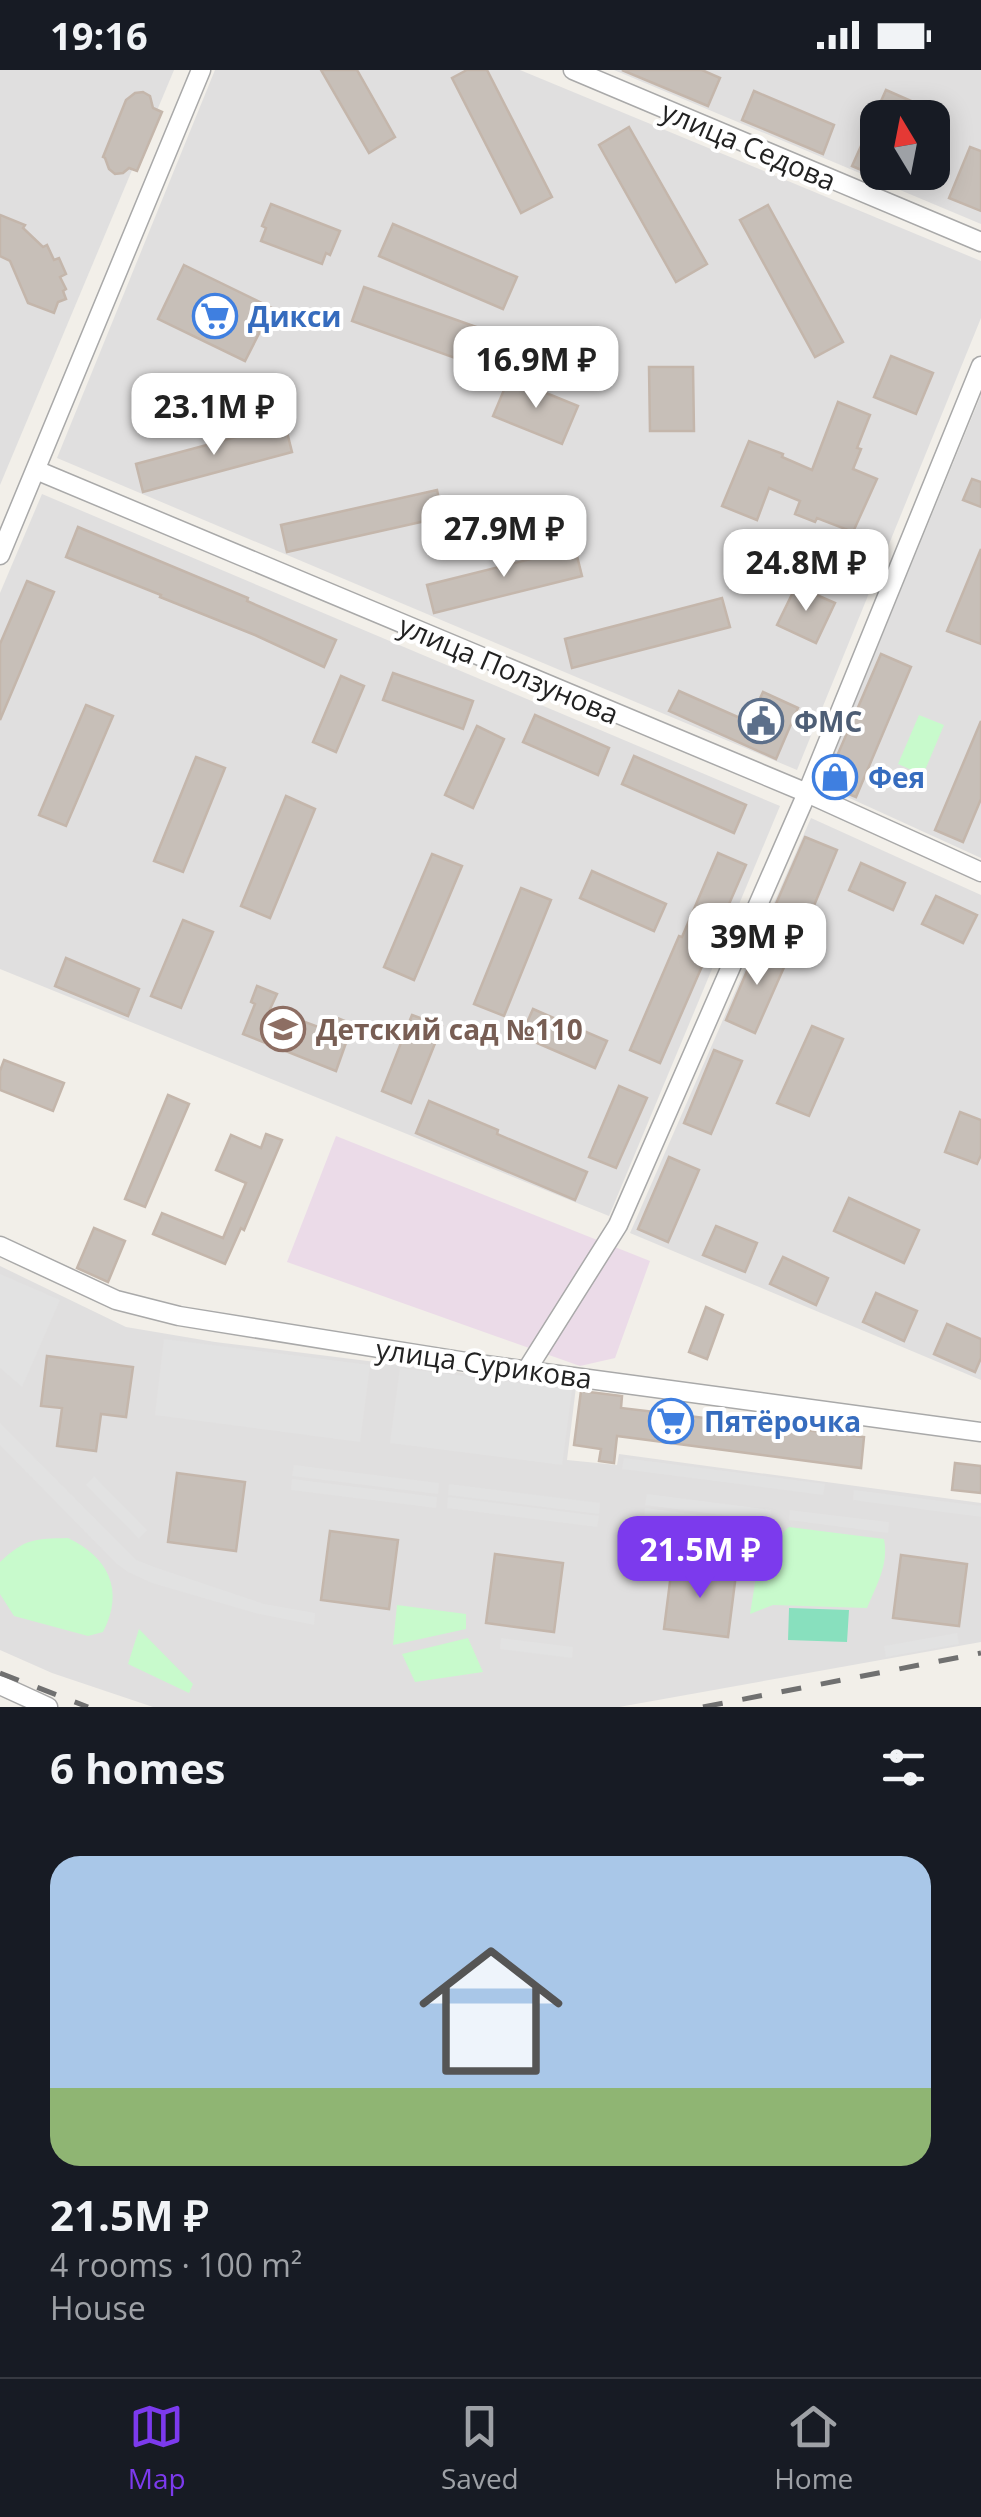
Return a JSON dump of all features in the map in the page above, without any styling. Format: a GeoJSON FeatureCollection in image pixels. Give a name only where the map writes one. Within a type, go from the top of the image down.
{"type":"FeatureCollection","features":[{"type":"Feature","properties":{"kind":"street"},"geometry":{"type":"LineString","coordinates":[[0,555],[200,70]]}},
{"type":"Feature","properties":{"kind":"street","name":"улица Седова"},"geometry":{"type":"LineString","coordinates":[[573,70],[981,242]]}},
{"type":"Feature","properties":{"kind":"street"},"geometry":{"type":"LineString","coordinates":[[526,1371],[618,1226],[807,793],[981,366]]}},
{"type":"Feature","properties":{"kind":"street","name":"улица Ползунова"},"geometry":{"type":"LineString","coordinates":[[36,470],[807,793],[981,872]]}},
{"type":"Feature","properties":{"kind":"street","name":"улица Сурикова"},"geometry":{"type":"LineString","coordinates":[[0,1246],[116,1300],[180,1316],[526,1371],[981,1432]]}},
{"type":"Feature","properties":{"kind":"street"},"geometry":{"type":"LineString","coordinates":[[0,1684],[48,1707]]}},
{"type":"Feature","properties":{"kind":"shaded area"},"geometry":{"type":"Polygon","coordinates":[[[0,70],[174,70],[0,485],[0,70]]]}},
{"type":"Feature","properties":{"kind":"shaded area"},"geometry":{"type":"Polygon","coordinates":[[[215,70],[520,70],[981,261],[981,318],[797,770],[57,458],[215,70]]]}},
{"type":"Feature","properties":{"kind":"shaded area"},"geometry":{"type":"Polygon","coordinates":[[[614,70],[981,70],[981,224],[900,190],[950,190],[950,100],[860,100],[860,173],[614,70]]]}},
{"type":"Feature","properties":{"kind":"shaded area"},"geometry":{"type":"Polygon","coordinates":[[[981,395],[981,858],[821,785],[981,395]]]}},
{"type":"Feature","properties":{"kind":"shaded area"},"geometry":{"type":"Polygon","coordinates":[[[42,494],[780,806],[609,1216],[0,969],[0,593],[42,494]]]}},
{"type":"Feature","properties":{"kind":"shaded area"},"geometry":{"type":"Polygon","coordinates":[[[811,818],[981,895],[981,1380],[630,1233],[811,818]]]}},
{"type":"Feature","properties":{"kind":"shaded area"},"geometry":{"type":"Polygon","coordinates":[[[336,1136],[650,1261],[615,1358],[580,1366],[287,1262],[336,1136]]]}},
{"type":"Feature","properties":{"kind":"shaded area"},"geometry":{"type":"Polygon","coordinates":[[[0,1266],[126,1327],[215,1342],[576,1387],[567,1460],[617,1465],[619,1454],[981,1503],[981,1642],[619,1707],[153,1707],[52,1673],[0,1650],[0,1266]]]}},
{"type":"Feature","properties":{"kind":"shaded area"},"geometry":{"type":"Polygon","coordinates":[[[0,1274],[60,1300],[22,1387],[0,1368],[0,1274]]]}},
{"type":"Feature","properties":{"kind":"shaded area"},"geometry":{"type":"Polygon","coordinates":[[[164,1339],[370,1365],[360,1442],[155,1415],[164,1339]]]}},
{"type":"Feature","properties":{"kind":"shaded area"},"geometry":{"type":"Polygon","coordinates":[[[400,1368],[572,1390],[562,1465],[390,1443],[400,1368]]]}},
{"type":"Feature","properties":{"kind":"shaded area"},"geometry":{"type":"Polygon","coordinates":[[[0,1423],[136,1560],[264,1604],[315,1613],[314,1625],[259,1614],[152,1583],[128,1572],[0,1445],[0,1423]]]}},
{"type":"Feature","properties":{"kind":"shaded area"},"geometry":{"type":"Polygon","coordinates":[[[624,1458],[825,1484],[823,1495],[622,1469],[624,1458]]]}},
{"type":"Feature","properties":{"kind":"shaded area"},"geometry":{"type":"Polygon","coordinates":[[[294,1465],[439,1483],[438,1494],[292,1476],[294,1465]]]}},
{"type":"Feature","properties":{"kind":"shaded area"},"geometry":{"type":"Polygon","coordinates":[[[94,1476],[147,1530],[139,1539],[86,1485],[94,1476]]]}},
{"type":"Feature","properties":{"kind":"shaded area"},"geometry":{"type":"Polygon","coordinates":[[[292,1479],[437,1497],[436,1508],[291,1490],[292,1479]]]}},
{"type":"Feature","properties":{"kind":"shaded area"},"geometry":{"type":"Polygon","coordinates":[[[449,1484],[600,1503],[599,1514],[448,1495],[449,1484]]]}},
{"type":"Feature","properties":{"kind":"shaded area"},"geometry":{"type":"Polygon","coordinates":[[[854,1490],[981,1506],[981,1517],[853,1500],[854,1490]]]}},
{"type":"Feature","properties":{"kind":"shaded area"},"geometry":{"type":"Polygon","coordinates":[[[647,1494],[771,1510],[770,1521],[645,1505],[647,1494]]]}},
{"type":"Feature","properties":{"kind":"shaded area"},"geometry":{"type":"Polygon","coordinates":[[[448,1497],[599,1516],[597,1527],[447,1508],[448,1497]]]}},
{"type":"Feature","properties":{"kind":"shaded area"},"geometry":{"type":"Polygon","coordinates":[[[645,1508],[770,1524],[768,1535],[644,1519],[645,1508]]]}},
{"type":"Feature","properties":{"kind":"shaded area"},"geometry":{"type":"Polygon","coordinates":[[[790,1510],[889,1522],[888,1533],[789,1520],[790,1510]]]}},
{"type":"Feature","properties":{"kind":"shaded area"},"geometry":{"type":"Polygon","coordinates":[[[957,1633],[959,1644],[886,1657],[884,1646],[957,1633]]]}},
{"type":"Feature","properties":{"kind":"shaded area"},"geometry":{"type":"Polygon","coordinates":[[[501,1638],[573,1647],[572,1658],[500,1649],[501,1638]]]}},
{"type":"Feature","properties":{"kind":"green space"},"geometry":{"type":"Polygon","coordinates":[[[919,715],[944,725],[923,775],[898,764],[919,715]]]}},
{"type":"Feature","properties":{"kind":"green space"},"geometry":{"type":"Polygon","coordinates":[[[789,1527],[884,1539],[883,1565],[867,1608],[773,1605],[750,1614],[759,1558],[772,1558],[789,1527]]]}},
{"type":"Feature","properties":{"kind":"green space"},"geometry":{"type":"Polygon","coordinates":[[[68,1538],[93,1555],[109,1576],[112,1602],[103,1632],[88,1636],[14,1616],[0,1594],[0,1562],[9,1554],[31,1541],[68,1538]]]}},
{"type":"Feature","properties":{"kind":"green space"},"geometry":{"type":"Polygon","coordinates":[[[397,1605],[466,1614],[466,1629],[393,1645],[397,1605]]]}},
{"type":"Feature","properties":{"kind":"green space"},"geometry":{"type":"Polygon","coordinates":[[[789,1608],[849,1610],[847,1642],[788,1640],[789,1608]]]}},
{"type":"Feature","properties":{"kind":"green space"},"geometry":{"type":"Polygon","coordinates":[[[139,1629],[193,1684],[189,1693],[128,1664],[139,1629]]]}},
{"type":"Feature","properties":{"kind":"green space"},"geometry":{"type":"Polygon","coordinates":[[[468,1638],[483,1672],[415,1682],[402,1654],[468,1638]]]}},
{"type":"Feature","properties":{"kind":"building"},"geometry":{"type":"Polygon","coordinates":[[[321,70],[357,70],[395,137],[369,153],[321,70]]]}},
{"type":"Feature","properties":{"kind":"building"},"geometry":{"type":"Polygon","coordinates":[[[467,70],[487,70],[552,197],[521,213],[452,78],[467,70]]]}},
{"type":"Feature","properties":{"kind":"building"},"geometry":{"type":"Polygon","coordinates":[[[622,70],[702,70],[720,78],[708,106],[622,70]]]}},
{"type":"Feature","properties":{"kind":"building"},"geometry":{"type":"Polygon","coordinates":[[[886,90],[909,100],[882,100],[886,90]]]}},
{"type":"Feature","properties":{"kind":"building"},"geometry":{"type":"Polygon","coordinates":[[[754,91],[834,125],[823,154],[742,120],[754,91]]]}},
{"type":"Feature","properties":{"kind":"building"},"geometry":{"type":"Polygon","coordinates":[[[143,92],[150,96],[153,108],[162,112],[137,171],[129,168],[115,174],[103,157],[126,100],[143,92]]]}},
{"type":"Feature","properties":{"kind":"building"},"geometry":{"type":"Polygon","coordinates":[[[629,127],[707,264],[676,282],[599,145],[629,127]]]}},
{"type":"Feature","properties":{"kind":"building"},"geometry":{"type":"Polygon","coordinates":[[[970,147],[981,151],[981,211],[949,198],[970,147]]]}},
{"type":"Feature","properties":{"kind":"building"},"geometry":{"type":"Polygon","coordinates":[[[860,148],[860,169],[852,166],[860,148]]]}},
{"type":"Feature","properties":{"kind":"building"},"geometry":{"type":"Polygon","coordinates":[[[271,204],[340,231],[322,264],[261,241],[271,204]]]}},
{"type":"Feature","properties":{"kind":"building"},"geometry":{"type":"Polygon","coordinates":[[[768,205],[843,342],[815,357],[740,220],[768,205]]]}},
{"type":"Feature","properties":{"kind":"building"},"geometry":{"type":"Polygon","coordinates":[[[0,215],[25,225],[23,228],[43,247],[47,245],[54,260],[59,258],[66,274],[60,277],[66,299],[58,302],[54,313],[28,303],[10,261],[0,256],[0,215]]]}},
{"type":"Feature","properties":{"kind":"building"},"geometry":{"type":"Polygon","coordinates":[[[393,224],[517,277],[503,309],[379,256],[393,224]]]}},
{"type":"Feature","properties":{"kind":"building"},"geometry":{"type":"Polygon","coordinates":[[[184,265],[272,308],[245,361],[158,319],[184,265]]]}},
{"type":"Feature","properties":{"kind":"building"},"geometry":{"type":"Polygon","coordinates":[[[364,287],[482,329],[469,363],[352,321],[364,287]]]}},
{"type":"Feature","properties":{"kind":"building"},"geometry":{"type":"Polygon","coordinates":[[[891,356],[933,373],[916,414],[874,397],[891,356]]]}},
{"type":"Feature","properties":{"kind":"building"},"geometry":{"type":"Polygon","coordinates":[[[649,367],[693,367],[694,431],[650,431],[649,367]]]}},
{"type":"Feature","properties":{"kind":"building"},"geometry":{"type":"Polygon","coordinates":[[[509,378],[578,406],[562,444],[493,416],[509,378]]]}},
{"type":"Feature","properties":{"kind":"building"},"geometry":{"type":"Polygon","coordinates":[[[838,402],[870,415],[853,469],[877,479],[853,532],[795,514],[800,501],[769,488],[757,520],[722,506],[749,441],[812,470],[838,402]]]}},
{"type":"Feature","properties":{"kind":"building"},"geometry":{"type":"Polygon","coordinates":[[[285,424],[292,452],[143,492],[136,464],[285,424]]]}},
{"type":"Feature","properties":{"kind":"building"},"geometry":{"type":"Polygon","coordinates":[[[972,479],[981,482],[981,507],[963,500],[972,479]]]}},
{"type":"Feature","properties":{"kind":"building"},"geometry":{"type":"Polygon","coordinates":[[[437,490],[443,517],[287,552],[281,525],[437,490]]]}},
{"type":"Feature","properties":{"kind":"building"},"geometry":{"type":"Polygon","coordinates":[[[78,527],[248,598],[247,601],[336,640],[324,667],[66,557],[78,527]]]}},
{"type":"Feature","properties":{"kind":"building"},"geometry":{"type":"Polygon","coordinates":[[[575,548],[582,576],[434,613],[427,585],[575,548]]]}},
{"type":"Feature","properties":{"kind":"building"},"geometry":{"type":"Polygon","coordinates":[[[981,549],[981,644],[947,631],[981,549]]]}},
{"type":"Feature","properties":{"kind":"building"},"geometry":{"type":"Polygon","coordinates":[[[27,581],[54,592],[0,720],[0,644],[27,581]]]}},
{"type":"Feature","properties":{"kind":"building"},"geometry":{"type":"Polygon","coordinates":[[[796,586],[835,603],[816,643],[777,625],[796,586]]]}},
{"type":"Feature","properties":{"kind":"building"},"geometry":{"type":"Polygon","coordinates":[[[722,598],[730,627],[572,668],[565,639],[722,598]]]}},
{"type":"Feature","properties":{"kind":"building"},"geometry":{"type":"Polygon","coordinates":[[[881,654],[911,667],[856,797],[825,784],[881,654]]]}},
{"type":"Feature","properties":{"kind":"building"},"geometry":{"type":"Polygon","coordinates":[[[393,673],[473,701],[463,729],[383,700],[393,673]]]}},
{"type":"Feature","properties":{"kind":"building"},"geometry":{"type":"Polygon","coordinates":[[[341,676],[364,686],[336,752],[313,742],[341,676]]]}},
{"type":"Feature","properties":{"kind":"building"},"geometry":{"type":"Polygon","coordinates":[[[679,691],[749,722],[763,692],[798,708],[776,759],[669,711],[679,691]]]}},
{"type":"Feature","properties":{"kind":"building"},"geometry":{"type":"Polygon","coordinates":[[[86,705],[113,716],[66,826],[39,815],[86,705]]]}},
{"type":"Feature","properties":{"kind":"building"},"geometry":{"type":"Polygon","coordinates":[[[535,715],[609,748],[598,775],[523,742],[535,715]]]}},
{"type":"Feature","properties":{"kind":"building"},"geometry":{"type":"Polygon","coordinates":[[[981,721],[981,799],[963,842],[935,830],[981,721]]]}},
{"type":"Feature","properties":{"kind":"building"},"geometry":{"type":"Polygon","coordinates":[[[477,726],[504,739],[473,808],[445,795],[477,726]]]}},
{"type":"Feature","properties":{"kind":"building"},"geometry":{"type":"Polygon","coordinates":[[[634,756],[746,805],[734,833],[622,784],[634,756]]]}},
{"type":"Feature","properties":{"kind":"building"},"geometry":{"type":"Polygon","coordinates":[[[196,757],[225,768],[183,872],[154,861],[196,757]]]}},
{"type":"Feature","properties":{"kind":"building"},"geometry":{"type":"Polygon","coordinates":[[[286,796],[315,809],[270,918],[241,906],[286,796]]]}},
{"type":"Feature","properties":{"kind":"building"},"geometry":{"type":"Polygon","coordinates":[[[805,837],[837,850],[808,920],[775,906],[805,837]]]}},
{"type":"Feature","properties":{"kind":"building"},"geometry":{"type":"Polygon","coordinates":[[[718,853],[746,865],[660,1063],[630,1050],[718,853]]]}},
{"type":"Feature","properties":{"kind":"building"},"geometry":{"type":"Polygon","coordinates":[[[432,854],[462,866],[414,980],[384,967],[432,854]]]}},
{"type":"Feature","properties":{"kind":"building"},"geometry":{"type":"Polygon","coordinates":[[[861,863],[905,883],[893,910],[849,890],[861,863]]]}},
{"type":"Feature","properties":{"kind":"building"},"geometry":{"type":"Polygon","coordinates":[[[592,871],[666,904],[654,931],[580,898],[592,871]]]}},
{"type":"Feature","properties":{"kind":"building"},"geometry":{"type":"Polygon","coordinates":[[[521,888],[551,900],[504,1016],[474,1004],[521,888]]]}},
{"type":"Feature","properties":{"kind":"building"},"geometry":{"type":"Polygon","coordinates":[[[936,896],[977,915],[963,943],[922,924],[936,896]]]}},
{"type":"Feature","properties":{"kind":"building"},"geometry":{"type":"Polygon","coordinates":[[[183,920],[213,932],[181,1008],[151,996],[183,920]]]}},
{"type":"Feature","properties":{"kind":"building"},"geometry":{"type":"Polygon","coordinates":[[[759,943],[789,956],[755,1033],[726,1020],[759,943]]]}},
{"type":"Feature","properties":{"kind":"building"},"geometry":{"type":"Polygon","coordinates":[[[66,958],[139,989],[128,1016],[55,986],[66,958]]]}},
{"type":"Feature","properties":{"kind":"building"},"geometry":{"type":"Polygon","coordinates":[[[257,986],[277,994],[270,1009],[329,1031],[335,1017],[357,1026],[351,1041],[347,1040],[336,1071],[243,1034],[255,1004],[251,1002],[257,986]]]}},
{"type":"Feature","properties":{"kind":"building"},"geometry":{"type":"Polygon","coordinates":[[[533,1009],[607,1041],[595,1068],[521,1036],[533,1009]]]}},
{"type":"Feature","properties":{"kind":"building"},"geometry":{"type":"Polygon","coordinates":[[[412,1015],[442,1026],[411,1103],[382,1091],[412,1015]]]}},
{"type":"Feature","properties":{"kind":"building"},"geometry":{"type":"Polygon","coordinates":[[[812,1026],[843,1039],[809,1116],[777,1103],[812,1026]]]}},
{"type":"Feature","properties":{"kind":"building"},"geometry":{"type":"Polygon","coordinates":[[[714,1050],[742,1061],[711,1134],[684,1123],[714,1050]]]}},
{"type":"Feature","properties":{"kind":"building"},"geometry":{"type":"Polygon","coordinates":[[[4,1060],[64,1083],[53,1111],[0,1090],[4,1060]]]}},
{"type":"Feature","properties":{"kind":"building"},"geometry":{"type":"Polygon","coordinates":[[[619,1086],[647,1098],[616,1168],[589,1157],[619,1086]]]}},
{"type":"Feature","properties":{"kind":"building"},"geometry":{"type":"Polygon","coordinates":[[[168,1095],[189,1104],[145,1207],[125,1199],[168,1095]]]}},
{"type":"Feature","properties":{"kind":"building"},"geometry":{"type":"Polygon","coordinates":[[[429,1101],[587,1172],[575,1200],[416,1133],[429,1101]]]}},
{"type":"Feature","properties":{"kind":"building"},"geometry":{"type":"Polygon","coordinates":[[[960,1112],[981,1120],[981,1155],[977,1164],[945,1152],[960,1112]]]}},
{"type":"Feature","properties":{"kind":"building"},"geometry":{"type":"Polygon","coordinates":[[[266,1134],[282,1140],[244,1230],[241,1228],[225,1264],[153,1234],[162,1213],[223,1238],[246,1183],[216,1170],[231,1135],[261,1148],[266,1134]]]}},
{"type":"Feature","properties":{"kind":"building"},"geometry":{"type":"Polygon","coordinates":[[[669,1157],[699,1170],[668,1242],[638,1229],[669,1157]]]}},
{"type":"Feature","properties":{"kind":"building"},"geometry":{"type":"Polygon","coordinates":[[[849,1198],[919,1230],[904,1263],[834,1231],[849,1198]]]}},
{"type":"Feature","properties":{"kind":"building"},"geometry":{"type":"Polygon","coordinates":[[[716,1226],[757,1243],[745,1272],[703,1255],[716,1226]]]}},
{"type":"Feature","properties":{"kind":"building"},"geometry":{"type":"Polygon","coordinates":[[[94,1228],[125,1241],[108,1282],[77,1268],[94,1228]]]}},
{"type":"Feature","properties":{"kind":"building"},"geometry":{"type":"Polygon","coordinates":[[[783,1257],[828,1278],[816,1305],[770,1284],[783,1257]]]}},
{"type":"Feature","properties":{"kind":"building"},"geometry":{"type":"Polygon","coordinates":[[[876,1293],[917,1311],[904,1341],[863,1322],[876,1293]]]}},
{"type":"Feature","properties":{"kind":"building"},"geometry":{"type":"Polygon","coordinates":[[[706,1307],[723,1315],[707,1359],[689,1352],[706,1307]]]}},
{"type":"Feature","properties":{"kind":"building"},"geometry":{"type":"Polygon","coordinates":[[[947,1324],[981,1339],[981,1358],[975,1372],[934,1354],[947,1324]]]}},
{"type":"Feature","properties":{"kind":"building"},"geometry":{"type":"Polygon","coordinates":[[[47,1356],[133,1367],[126,1417],[101,1414],[96,1451],[57,1446],[62,1408],[41,1406],[47,1356]]]}},
{"type":"Feature","properties":{"kind":"building"},"geometry":{"type":"Polygon","coordinates":[[[581,1391],[622,1396],[621,1408],[864,1437],[861,1468],[617,1436],[614,1463],[599,1461],[601,1449],[574,1445],[581,1391]]]}},
{"type":"Feature","properties":{"kind":"building"},"geometry":{"type":"Polygon","coordinates":[[[955,1463],[981,1466],[981,1493],[952,1490],[955,1463]]]}},
{"type":"Feature","properties":{"kind":"building"},"geometry":{"type":"Polygon","coordinates":[[[177,1473],[245,1482],[236,1551],[168,1542],[177,1473]]]}},
{"type":"Feature","properties":{"kind":"building"},"geometry":{"type":"Polygon","coordinates":[[[330,1531],[398,1540],[389,1609],[321,1600],[330,1531]]]}},
{"type":"Feature","properties":{"kind":"building"},"geometry":{"type":"Polygon","coordinates":[[[495,1554],[563,1563],[554,1632],[486,1623],[495,1554]]]}},
{"type":"Feature","properties":{"kind":"building"},"geometry":{"type":"Polygon","coordinates":[[[901,1555],[967,1564],[959,1626],[893,1618],[901,1555]]]}},
{"type":"Feature","properties":{"kind":"building"},"geometry":{"type":"Polygon","coordinates":[[[672,1566],[736,1574],[728,1637],[664,1629],[672,1566]]]}},
{"type":"Feature","properties":{"kind":"railway"},"geometry":{"type":"LineString","coordinates":[[703,1707],[981,1653]]}},
{"type":"Feature","properties":{"kind":"railway"},"geometry":{"type":"LineString","coordinates":[[0,1673],[88,1707]]}},
{"type":"Feature","properties":{"kind":"place","name":"Дикси"},"geometry":{"type":"Point","coordinates":[215,316]}},
{"type":"Feature","properties":{"kind":"place","name":"ФМС"},"geometry":{"type":"Point","coordinates":[761,721]}},
{"type":"Feature","properties":{"kind":"place","name":"Фея"},"geometry":{"type":"Point","coordinates":[835,777]}},
{"type":"Feature","properties":{"kind":"place","name":"Детский сад №110"},"geometry":{"type":"Point","coordinates":[283,1029]}},
{"type":"Feature","properties":{"kind":"place","name":"Пятёрочка"},"geometry":{"type":"Point","coordinates":[671,1421]}}]}
